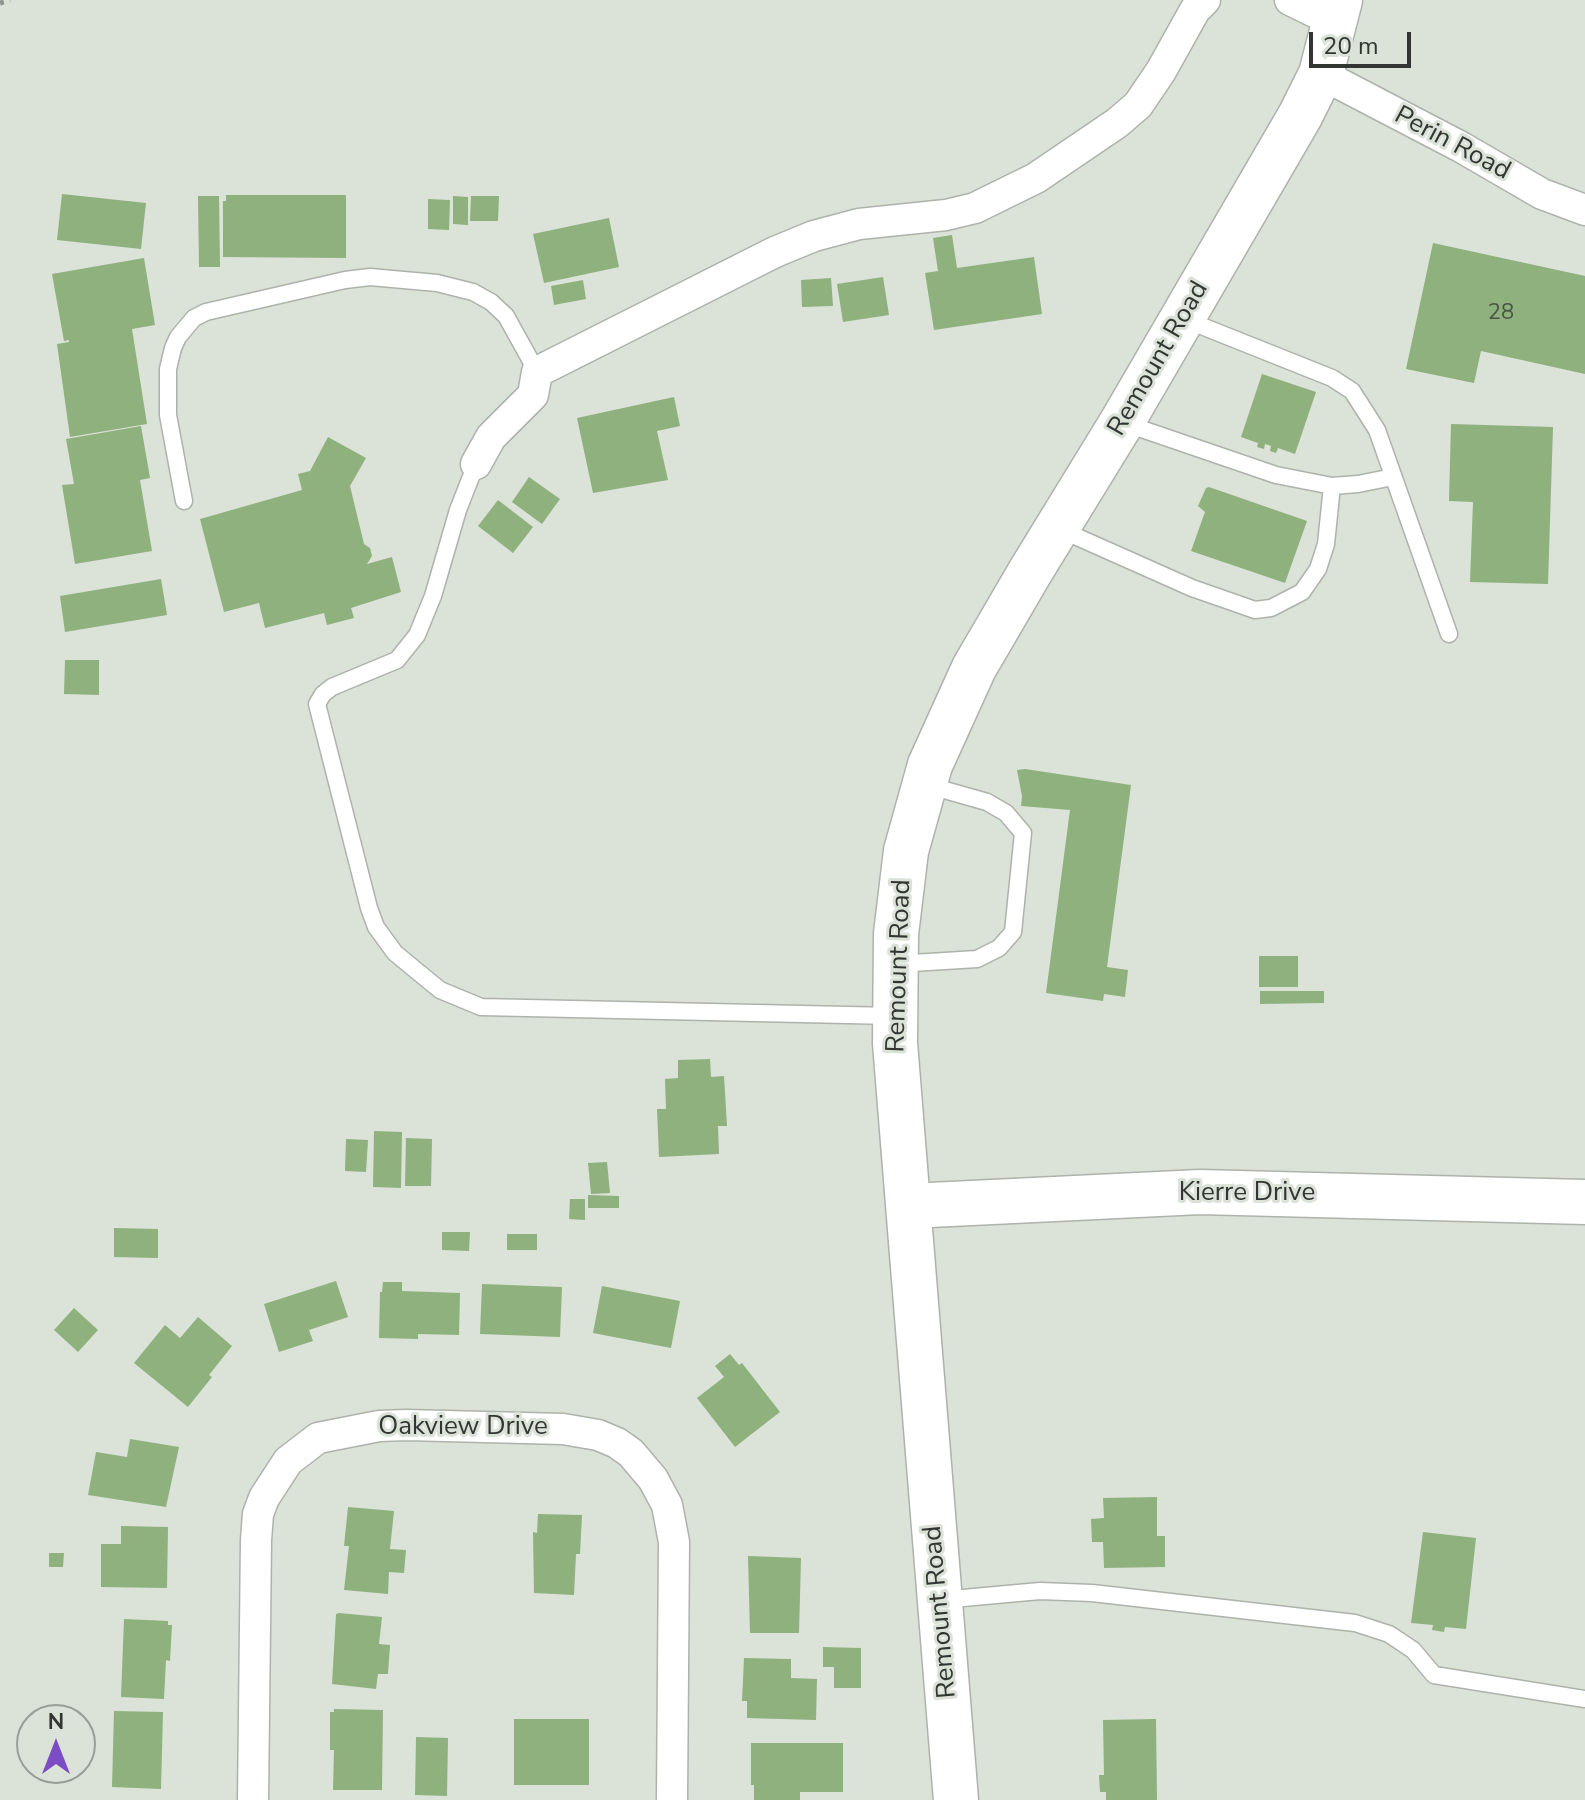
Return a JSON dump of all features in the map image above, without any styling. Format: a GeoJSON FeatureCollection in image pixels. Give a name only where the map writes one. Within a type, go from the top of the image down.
{"type":"FeatureCollection","features":[{"type":"Feature","properties":{"kind":"street"},"geometry":{"type":"LineString","coordinates":[[476,464],[491,437],[533,395],[537,372],[775,252],[814,236],[859,224],[975,208],[1036,178],[1117,123],[1138,105],[1195,10],[1205,0]]}},
{"type":"Feature","properties":{"kind":"street"},"geometry":{"type":"LineString","coordinates":[[1290,0],[1337,11]]}},
{"type":"Feature","properties":{"kind":"street","name":"Remount Road"},"geometry":{"type":"LineString","coordinates":[[956,1800],[894,1016],[904,866],[923,784],[974,668],[1300,116],[1321,74],[1337,11]]}},
{"type":"Feature","properties":{"kind":"street","name":"Perin Road"},"geometry":{"type":"LineString","coordinates":[[1321,74],[1461,147],[1542,194],[1585,210]]}},
{"type":"Feature","properties":{"kind":"street","name":"Kierre Drive"},"geometry":{"type":"LineString","coordinates":[[909,1206],[1200,1192],[1585,1202]]}},
{"type":"Feature","properties":{"kind":"street","name":"Oakview Drive"},"geometry":{"type":"LineString","coordinates":[[253,1800],[256,1540],[258,1514],[264,1498],[297,1451],[318,1438],[379,1426],[406,1425],[563,1429],[598,1435],[631,1453],[653,1479],[667,1505],[674,1542],[672,1800]]}},
{"type":"Feature","properties":{"kind":"lane"},"geometry":{"type":"LineString","coordinates":[[184,501],[168,415],[168,369],[178,337],[194,318],[206,312],[345,280],[370,277],[437,283],[473,292],[491,302],[506,316],[537,372]]}},
{"type":"Feature","properties":{"kind":"lane"},"geometry":{"type":"LineString","coordinates":[[1182,319],[1332,378],[1352,391],[1377,430],[1449,634]]}},
{"type":"Feature","properties":{"kind":"lane"},"geometry":{"type":"LineString","coordinates":[[1122,422],[1276,475],[1332,486],[1393,477]]}},
{"type":"Feature","properties":{"kind":"lane"},"geometry":{"type":"LineString","coordinates":[[476,464],[458,510],[429,608],[417,635],[403,655],[389,665],[332,687],[317,704],[369,908],[376,927],[395,953],[440,990],[481,1007],[894,1016]]}},
{"type":"Feature","properties":{"kind":"lane"},"geometry":{"type":"LineString","coordinates":[[1056,528],[1192,588],[1255,610],[1271,608],[1302,592],[1318,569],[1326,544],[1332,486]]}},
{"type":"Feature","properties":{"kind":"lane"},"geometry":{"type":"LineString","coordinates":[[895,965],[977,959],[999,948],[1013,932],[1023,833],[1006,813],[987,802],[923,784]]}},
{"type":"Feature","properties":{"kind":"lane"},"geometry":{"type":"LineString","coordinates":[[940,1600],[1040,1591],[1092,1593],[1355,1623],[1389,1634],[1413,1650],[1434,1675],[1585,1699]]}},
{"type":"Feature","properties":{"kind":"path"},"geometry":{"type":"LineString","coordinates":[[0,3],[10,0]]}},
{"type":"Feature","properties":{"kind":"building"},"geometry":{"type":"Polygon","coordinates":[[[62,194],[146,203],[141,249],[57,240],[62,194]]]}},
{"type":"Feature","properties":{"kind":"building"},"geometry":{"type":"Polygon","coordinates":[[[226,195],[346,195],[346,258],[223,257],[223,201],[226,201],[226,195]]]}},
{"type":"Feature","properties":{"kind":"building"},"geometry":{"type":"Polygon","coordinates":[[[198,196],[219,196],[220,267],[199,267],[198,196]]]}},
{"type":"Feature","properties":{"kind":"building"},"geometry":{"type":"Polygon","coordinates":[[[453,196],[468,197],[468,225],[453,224],[453,196]]]}},
{"type":"Feature","properties":{"kind":"building"},"geometry":{"type":"Polygon","coordinates":[[[471,196],[499,196],[498,221],[470,221],[471,196]]]}},
{"type":"Feature","properties":{"kind":"building"},"geometry":{"type":"Polygon","coordinates":[[[428,199],[450,200],[449,230],[428,229],[428,199]]]}},
{"type":"Feature","properties":{"kind":"building"},"geometry":{"type":"Polygon","coordinates":[[[609,218],[619,267],[544,283],[533,234],[609,218]]]}},
{"type":"Feature","properties":{"kind":"building"},"geometry":{"type":"Polygon","coordinates":[[[952,235],[957,268],[1034,257],[1042,314],[934,330],[925,273],[938,271],[933,238],[952,235]]]}},
{"type":"Feature","properties":{"kind":"building"},"geometry":{"type":"Polygon","coordinates":[[[1433,243],[1585,276],[1585,374],[1481,351],[1474,383],[1406,369],[1433,243]]]}},
{"type":"Feature","properties":{"kind":"building"},"geometry":{"type":"Polygon","coordinates":[[[144,258],[155,325],[132,329],[147,424],[70,437],[57,344],[69,340],[64,341],[52,274],[144,258]]]}},
{"type":"Feature","properties":{"kind":"building"},"geometry":{"type":"Polygon","coordinates":[[[883,277],[889,315],[843,322],[837,284],[883,277]]]}},
{"type":"Feature","properties":{"kind":"building"},"geometry":{"type":"Polygon","coordinates":[[[831,278],[833,306],[802,307],[801,280],[831,278]]]}},
{"type":"Feature","properties":{"kind":"building"},"geometry":{"type":"Polygon","coordinates":[[[583,280],[586,299],[554,305],[551,286],[583,280]]]}},
{"type":"Feature","properties":{"kind":"building"},"geometry":{"type":"Polygon","coordinates":[[[1262,374],[1316,392],[1295,454],[1278,448],[1276,453],[1270,451],[1271,446],[1265,444],[1264,449],[1257,447],[1258,443],[1241,437],[1262,374]]]}},
{"type":"Feature","properties":{"kind":"building"},"geometry":{"type":"Polygon","coordinates":[[[674,397],[680,426],[657,431],[668,480],[593,493],[577,418],[674,397]]]}},
{"type":"Feature","properties":{"kind":"building"},"geometry":{"type":"Polygon","coordinates":[[[1451,424],[1553,427],[1548,584],[1470,582],[1473,502],[1449,501],[1451,424]]]}},
{"type":"Feature","properties":{"kind":"building"},"geometry":{"type":"Polygon","coordinates":[[[141,426],[150,478],[140,480],[152,551],[75,564],[62,485],[74,484],[66,439],[141,426]]]}},
{"type":"Feature","properties":{"kind":"building"},"geometry":{"type":"Polygon","coordinates":[[[328,437],[366,458],[350,486],[364,544],[370,548],[372,556],[367,564],[392,557],[401,592],[351,608],[354,618],[327,625],[324,613],[265,628],[259,603],[224,612],[200,519],[302,490],[298,474],[310,471],[328,437]]]}},
{"type":"Feature","properties":{"kind":"building"},"geometry":{"type":"Polygon","coordinates":[[[529,477],[560,499],[542,524],[512,502],[529,477]]]}},
{"type":"Feature","properties":{"kind":"building"},"geometry":{"type":"Polygon","coordinates":[[[1209,487],[1307,521],[1285,583],[1191,551],[1205,512],[1198,506],[1209,487]]]}},
{"type":"Feature","properties":{"kind":"building"},"geometry":{"type":"Polygon","coordinates":[[[498,500],[533,527],[513,553],[478,526],[498,500]]]}},
{"type":"Feature","properties":{"kind":"building"},"geometry":{"type":"Polygon","coordinates":[[[161,579],[167,615],[65,632],[60,596],[161,579]]]}},
{"type":"Feature","properties":{"kind":"building"},"geometry":{"type":"Polygon","coordinates":[[[65,660],[99,660],[99,695],[64,694],[65,660]]]}},
{"type":"Feature","properties":{"kind":"building"},"geometry":{"type":"Polygon","coordinates":[[[1017,770],[1131,785],[1107,967],[1128,970],[1125,997],[1104,994],[1103,1001],[1046,993],[1070,810],[1021,806],[1017,770]]]}},
{"type":"Feature","properties":{"kind":"building"},"geometry":{"type":"Polygon","coordinates":[[[1259,956],[1298,956],[1298,987],[1259,987],[1259,956]]]}},
{"type":"Feature","properties":{"kind":"building"},"geometry":{"type":"Polygon","coordinates":[[[1260,991],[1324,991],[1324,1003],[1260,1004],[1260,991]]]}},
{"type":"Feature","properties":{"kind":"building"},"geometry":{"type":"Polygon","coordinates":[[[710,1059],[711,1077],[724,1076],[727,1126],[718,1126],[719,1154],[659,1157],[657,1109],[666,1109],[665,1079],[678,1078],[678,1060],[710,1059]]]}},
{"type":"Feature","properties":{"kind":"building"},"geometry":{"type":"Polygon","coordinates":[[[374,1131],[402,1132],[401,1188],[373,1187],[374,1131]]]}},
{"type":"Feature","properties":{"kind":"building"},"geometry":{"type":"Polygon","coordinates":[[[406,1138],[432,1139],[431,1186],[405,1186],[406,1138]]]}},
{"type":"Feature","properties":{"kind":"building"},"geometry":{"type":"Polygon","coordinates":[[[346,1139],[368,1140],[366,1172],[345,1171],[346,1139]]]}},
{"type":"Feature","properties":{"kind":"building"},"geometry":{"type":"Polygon","coordinates":[[[607,1162],[610,1193],[591,1194],[588,1163],[607,1162]]]}},
{"type":"Feature","properties":{"kind":"building"},"geometry":{"type":"Polygon","coordinates":[[[588,1195],[619,1196],[619,1208],[588,1208],[588,1195]]]}},
{"type":"Feature","properties":{"kind":"building"},"geometry":{"type":"Polygon","coordinates":[[[570,1199],[585,1199],[585,1220],[569,1219],[570,1199]]]}},
{"type":"Feature","properties":{"kind":"building"},"geometry":{"type":"Polygon","coordinates":[[[114,1228],[158,1229],[158,1258],[114,1257],[114,1228]]]}},
{"type":"Feature","properties":{"kind":"building"},"geometry":{"type":"Polygon","coordinates":[[[442,1232],[470,1232],[469,1251],[442,1250],[442,1232]]]}},
{"type":"Feature","properties":{"kind":"building"},"geometry":{"type":"Polygon","coordinates":[[[507,1234],[537,1234],[537,1250],[507,1250],[507,1234]]]}},
{"type":"Feature","properties":{"kind":"building"},"geometry":{"type":"Polygon","coordinates":[[[336,1281],[348,1317],[309,1330],[313,1341],[279,1352],[264,1304],[336,1281]]]}},
{"type":"Feature","properties":{"kind":"building"},"geometry":{"type":"Polygon","coordinates":[[[383,1282],[402,1282],[402,1291],[460,1293],[459,1335],[418,1334],[418,1339],[379,1338],[383,1282]]]}},
{"type":"Feature","properties":{"kind":"building"},"geometry":{"type":"Polygon","coordinates":[[[482,1284],[562,1287],[560,1337],[480,1334],[482,1284]]]}},
{"type":"Feature","properties":{"kind":"building"},"geometry":{"type":"Polygon","coordinates":[[[602,1286],[680,1301],[671,1348],[593,1333],[602,1286]]]}},
{"type":"Feature","properties":{"kind":"building"},"geometry":{"type":"Polygon","coordinates":[[[74,1308],[98,1330],[78,1352],[54,1330],[74,1308]]]}},
{"type":"Feature","properties":{"kind":"building"},"geometry":{"type":"Polygon","coordinates":[[[198,1317],[232,1346],[188,1407],[134,1363],[165,1325],[180,1338],[198,1317]]]}},
{"type":"Feature","properties":{"kind":"building"},"geometry":{"type":"Polygon","coordinates":[[[730,1354],[739,1365],[742,1363],[780,1412],[735,1447],[697,1398],[724,1377],[715,1366],[730,1354]]]}},
{"type":"Feature","properties":{"kind":"building"},"geometry":{"type":"Polygon","coordinates":[[[130,1439],[179,1447],[166,1507],[88,1495],[96,1452],[127,1457],[130,1439]]]}},
{"type":"Feature","properties":{"kind":"building"},"geometry":{"type":"Polygon","coordinates":[[[1157,1497],[1157,1536],[1165,1536],[1165,1567],[1104,1568],[1103,1542],[1092,1542],[1091,1519],[1104,1518],[1103,1498],[1157,1497]]]}},
{"type":"Feature","properties":{"kind":"building"},"geometry":{"type":"Polygon","coordinates":[[[348,1507],[394,1511],[390,1549],[406,1550],[404,1573],[389,1572],[388,1594],[344,1590],[349,1546],[344,1546],[348,1507]]]}},
{"type":"Feature","properties":{"kind":"building"},"geometry":{"type":"Polygon","coordinates":[[[538,1514],[582,1515],[574,1595],[534,1593],[533,1532],[537,1533],[538,1514]]]}},
{"type":"Feature","properties":{"kind":"building"},"geometry":{"type":"Polygon","coordinates":[[[121,1526],[168,1527],[167,1588],[101,1587],[101,1544],[121,1544],[121,1526]]]}},
{"type":"Feature","properties":{"kind":"building"},"geometry":{"type":"Polygon","coordinates":[[[1423,1532],[1476,1538],[1466,1629],[1445,1627],[1444,1632],[1432,1630],[1433,1625],[1411,1623],[1423,1532]]]}},
{"type":"Feature","properties":{"kind":"building"},"geometry":{"type":"Polygon","coordinates":[[[49,1553],[64,1553],[63,1567],[49,1567],[49,1553]]]}},
{"type":"Feature","properties":{"kind":"building"},"geometry":{"type":"Polygon","coordinates":[[[748,1556],[801,1558],[799,1633],[750,1633],[748,1556]]]}},
{"type":"Feature","properties":{"kind":"building"},"geometry":{"type":"Polygon","coordinates":[[[336,1614],[382,1617],[379,1644],[390,1645],[388,1674],[378,1674],[376,1689],[332,1684],[336,1614]]]}},
{"type":"Feature","properties":{"kind":"building"},"geometry":{"type":"Polygon","coordinates":[[[124,1619],[168,1621],[168,1625],[172,1625],[164,1699],[121,1697],[124,1619]]]}},
{"type":"Feature","properties":{"kind":"building"},"geometry":{"type":"Polygon","coordinates":[[[823,1647],[861,1648],[861,1688],[834,1688],[834,1667],[823,1667],[823,1647]]]}},
{"type":"Feature","properties":{"kind":"building"},"geometry":{"type":"Polygon","coordinates":[[[744,1658],[791,1659],[791,1678],[817,1679],[816,1720],[747,1718],[747,1701],[742,1701],[744,1658]]]}},
{"type":"Feature","properties":{"kind":"building"},"geometry":{"type":"Polygon","coordinates":[[[334,1709],[383,1710],[382,1790],[333,1790],[334,1750],[330,1750],[330,1712],[334,1709]]]}},
{"type":"Feature","properties":{"kind":"building"},"geometry":{"type":"Polygon","coordinates":[[[114,1711],[163,1712],[161,1789],[112,1787],[114,1711]]]}},
{"type":"Feature","properties":{"kind":"building"},"geometry":{"type":"Polygon","coordinates":[[[514,1719],[589,1719],[589,1785],[514,1785],[514,1719]]]}},
{"type":"Feature","properties":{"kind":"building"},"geometry":{"type":"Polygon","coordinates":[[[1156,1719],[1157,1800],[1106,1800],[1106,1792],[1100,1792],[1099,1775],[1104,1775],[1103,1720],[1156,1719]]]}},
{"type":"Feature","properties":{"kind":"building"},"geometry":{"type":"Polygon","coordinates":[[[416,1737],[448,1738],[447,1796],[415,1795],[416,1737]]]}},
{"type":"Feature","properties":{"kind":"building"},"geometry":{"type":"Polygon","coordinates":[[[751,1743],[843,1743],[843,1792],[800,1792],[800,1800],[754,1800],[751,1743]]]}}]}
